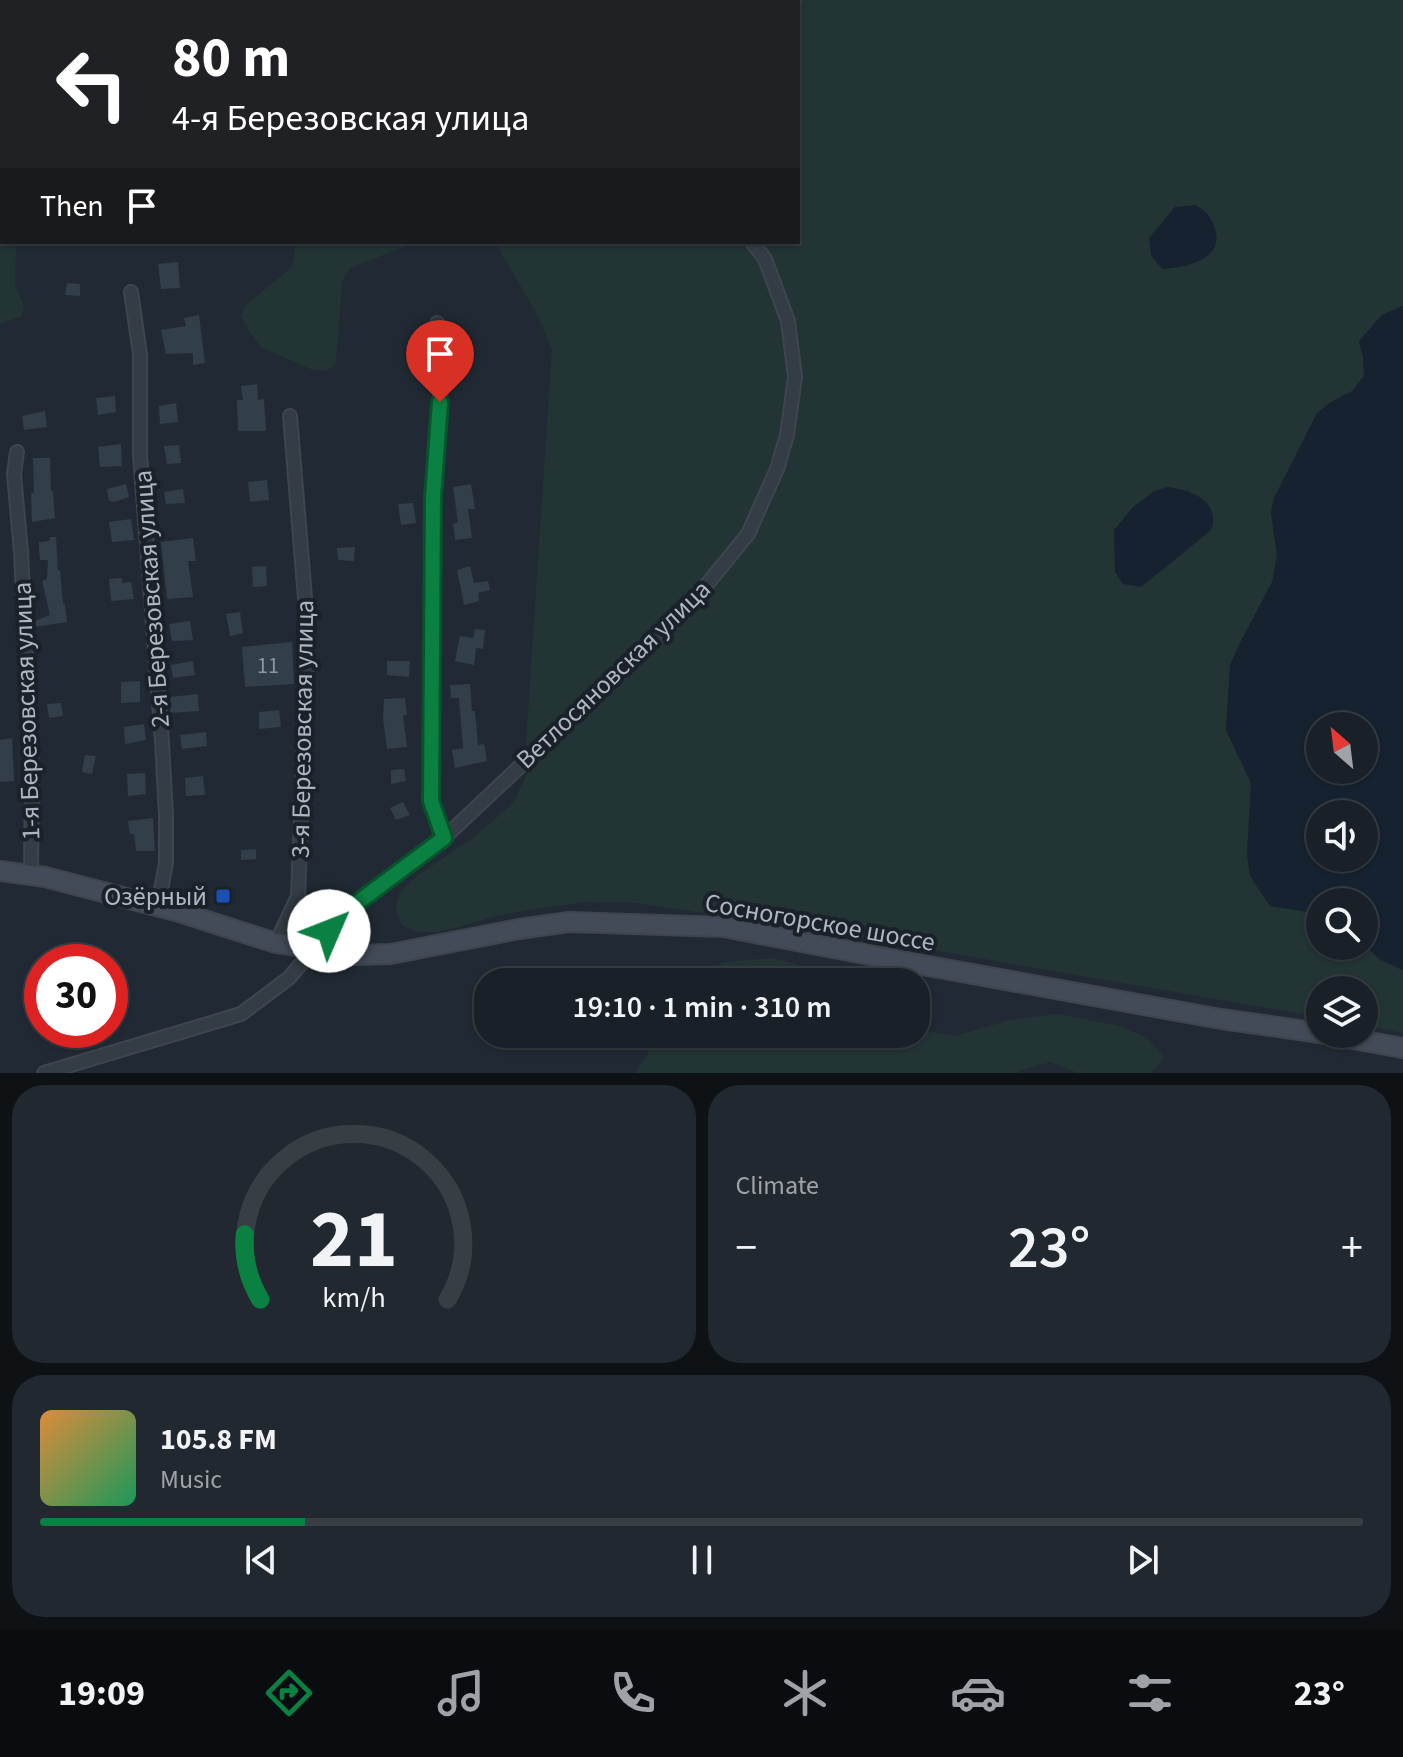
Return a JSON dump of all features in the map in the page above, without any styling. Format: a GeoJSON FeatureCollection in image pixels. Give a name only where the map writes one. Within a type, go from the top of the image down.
{"type":"FeatureCollection","features":[{"type":"Feature","properties":{"kind":"main road","name":"Сосногорское шоссе"},"geometry":{"type":"LineString","coordinates":[[0,873],[31,875],[158,906],[276,943],[353,955],[391,954],[569,922],[724,927],[1221,1019],[1306,1032]]}},
{"type":"Feature","properties":{"kind":"main road","name":"Сосногорское шоссе"},"geometry":{"type":"LineString","coordinates":[[1378,1044],[1403,1048]]}},
{"type":"Feature","properties":{"kind":"street","name":"Ветлосяновская улица"},"geometry":{"type":"LineString","coordinates":[[44,1073],[241,1014],[289,978],[345,912],[444,838],[686,610],[748,534],[777,469],[787,435],[795,377],[788,321],[765,259],[754,244]]}},
{"type":"Feature","properties":{"kind":"street","name":"2-я Березовская улица"},"geometry":{"type":"LineString","coordinates":[[131,292],[140,354],[140,455],[166,815],[166,863],[158,906]]}},
{"type":"Feature","properties":{"kind":"street"},"geometry":{"type":"LineString","coordinates":[[437,323],[442,370],[433,497],[431,801],[444,838]]}},
{"type":"Feature","properties":{"kind":"street","name":"3-я Березовская улица"},"geometry":{"type":"LineString","coordinates":[[276,943],[298,896],[308,634],[290,416]]}},
{"type":"Feature","properties":{"kind":"street","name":"1-я Березовская улица"},"geometry":{"type":"LineString","coordinates":[[17,452],[14,474],[32,771],[31,875]]}},
{"type":"Feature","properties":{"kind":"shaded area"},"geometry":{"type":"Polygon","coordinates":[[[800,0],[1403,0],[1403,306],[1382,315],[1359,341],[1364,376],[1352,391],[1317,413],[1274,498],[1271,513],[1277,556],[1272,583],[1230,665],[1226,730],[1251,783],[1247,855],[1250,876],[1270,906],[1306,912],[1306,960],[1378,959],[1403,970],[1403,1033],[1378,1028],[1378,976],[1306,976],[1306,1015],[811,929],[637,903],[587,902],[534,909],[439,932],[416,932],[402,925],[396,911],[403,889],[473,838],[513,803],[534,760],[526,743],[552,349],[538,316],[496,244],[800,244],[800,0]],[[1175,207],[1149,238],[1184,267],[1205,257],[1215,247],[1175,207]],[[1167,487],[1153,492],[1163,570],[1211,530],[1190,491],[1167,487]]]}},
{"type":"Feature","properties":{"kind":"shaded area"},"geometry":{"type":"Polygon","coordinates":[[[0,244],[16,244],[15,286],[24,306],[22,316],[0,324],[0,244]]]}},
{"type":"Feature","properties":{"kind":"shaded area"},"geometry":{"type":"Polygon","coordinates":[[[295,244],[411,244],[350,268],[342,281],[336,361],[333,367],[324,371],[313,370],[262,348],[241,316],[247,304],[291,268],[295,244]]]}},
{"type":"Feature","properties":{"kind":"shaded area"},"geometry":{"type":"Polygon","coordinates":[[[773,958],[808,968],[712,968],[724,962],[773,958]]]}},
{"type":"Feature","properties":{"kind":"shaded area"},"geometry":{"type":"Polygon","coordinates":[[[1057,1014],[1115,1025],[1146,1037],[1164,1057],[1151,1073],[1078,1073],[1050,1062],[1017,1073],[635,1073],[650,1048],[930,1048],[930,1032],[955,1036],[1010,1020],[1057,1014]]]}},
{"type":"Feature","properties":{"kind":"water"},"geometry":{"type":"Polygon","coordinates":[[[1195,205],[1210,217],[1215,229],[1214,248],[1191,264],[1162,269],[1151,255],[1149,238],[1175,207],[1195,205]]]}},
{"type":"Feature","properties":{"kind":"water"},"geometry":{"type":"Polygon","coordinates":[[[1403,306],[1403,970],[1378,957],[1378,888],[1306,888],[1306,912],[1270,906],[1250,876],[1247,855],[1251,783],[1226,730],[1230,665],[1272,582],[1277,556],[1271,513],[1274,498],[1317,413],[1352,391],[1364,376],[1359,341],[1382,315],[1403,306]]]}},
{"type":"Feature","properties":{"kind":"water"},"geometry":{"type":"Polygon","coordinates":[[[1167,487],[1189,492],[1207,503],[1213,517],[1211,530],[1141,587],[1123,584],[1115,572],[1114,530],[1133,507],[1153,492],[1167,487]]]}},
{"type":"Feature","properties":{"kind":"building"},"geometry":{"type":"Polygon","coordinates":[[[178,262],[180,288],[161,289],[158,264],[178,262]]]}},
{"type":"Feature","properties":{"kind":"building"},"geometry":{"type":"Polygon","coordinates":[[[67,283],[80,284],[80,296],[65,295],[67,283]]]}},
{"type":"Feature","properties":{"kind":"building"},"geometry":{"type":"Polygon","coordinates":[[[199,315],[205,363],[193,365],[193,353],[166,354],[161,330],[186,326],[184,318],[199,315]]]}},
{"type":"Feature","properties":{"kind":"building"},"geometry":{"type":"Polygon","coordinates":[[[257,384],[258,400],[264,399],[266,431],[238,431],[237,400],[243,400],[241,386],[257,384]]]}},
{"type":"Feature","properties":{"kind":"building"},"geometry":{"type":"Polygon","coordinates":[[[115,396],[116,412],[98,415],[96,398],[115,396]]]}},
{"type":"Feature","properties":{"kind":"building"},"geometry":{"type":"Polygon","coordinates":[[[176,403],[178,422],[160,424],[159,406],[176,403]]]}},
{"type":"Feature","properties":{"kind":"building"},"geometry":{"type":"Polygon","coordinates":[[[45,411],[47,427],[24,430],[22,416],[45,411]]]}},
{"type":"Feature","properties":{"kind":"building"},"geometry":{"type":"Polygon","coordinates":[[[121,444],[122,466],[100,467],[98,447],[121,444]]]}},
{"type":"Feature","properties":{"kind":"building"},"geometry":{"type":"Polygon","coordinates":[[[179,445],[181,463],[167,464],[164,446],[179,445]]]}},
{"type":"Feature","properties":{"kind":"building"},"geometry":{"type":"Polygon","coordinates":[[[33,458],[50,458],[55,518],[32,522],[31,493],[34,493],[33,458]]]}},
{"type":"Feature","properties":{"kind":"building"},"geometry":{"type":"Polygon","coordinates":[[[267,480],[269,500],[250,502],[248,482],[267,480]]]}},
{"type":"Feature","properties":{"kind":"building"},"geometry":{"type":"Polygon","coordinates":[[[126,484],[129,497],[109,501],[107,489],[126,484]]]}},
{"type":"Feature","properties":{"kind":"building"},"geometry":{"type":"Polygon","coordinates":[[[471,484],[475,509],[468,509],[472,538],[455,540],[453,524],[458,522],[453,487],[471,484]]]}},
{"type":"Feature","properties":{"kind":"building"},"geometry":{"type":"Polygon","coordinates":[[[183,489],[185,503],[166,504],[164,492],[183,489]]]}},
{"type":"Feature","properties":{"kind":"building"},"geometry":{"type":"Polygon","coordinates":[[[413,503],[416,523],[401,525],[398,504],[413,503]]]}},
{"type":"Feature","properties":{"kind":"building"},"geometry":{"type":"Polygon","coordinates":[[[131,519],[134,540],[112,542],[109,522],[131,519]]]}},
{"type":"Feature","properties":{"kind":"building"},"geometry":{"type":"Polygon","coordinates":[[[50,537],[56,537],[67,622],[34,627],[34,621],[50,615],[42,581],[47,579],[48,560],[40,560],[39,542],[49,541],[50,537]]]}},
{"type":"Feature","properties":{"kind":"building"},"geometry":{"type":"Polygon","coordinates":[[[193,538],[196,561],[188,561],[193,597],[167,599],[161,542],[193,538]]]}},
{"type":"Feature","properties":{"kind":"building"},"geometry":{"type":"Polygon","coordinates":[[[355,547],[354,561],[338,560],[337,548],[355,547]]]}},
{"type":"Feature","properties":{"kind":"building"},"geometry":{"type":"Polygon","coordinates":[[[266,566],[267,586],[253,587],[252,567],[266,566]]]}},
{"type":"Feature","properties":{"kind":"building"},"geometry":{"type":"Polygon","coordinates":[[[470,566],[474,583],[488,581],[490,590],[478,593],[479,601],[464,605],[457,570],[470,566]]]}},
{"type":"Feature","properties":{"kind":"building"},"geometry":{"type":"Polygon","coordinates":[[[122,578],[122,583],[131,582],[134,599],[111,601],[109,579],[122,578]]]}},
{"type":"Feature","properties":{"kind":"building"},"geometry":{"type":"Polygon","coordinates":[[[240,612],[243,633],[230,636],[226,614],[240,612]]]}},
{"type":"Feature","properties":{"kind":"building"},"geometry":{"type":"Polygon","coordinates":[[[190,621],[193,640],[172,641],[169,624],[190,621]]]}},
{"type":"Feature","properties":{"kind":"building"},"geometry":{"type":"Polygon","coordinates":[[[475,629],[485,630],[483,649],[476,648],[474,665],[455,661],[460,636],[473,638],[475,629]]]}},
{"type":"Feature","properties":{"kind":"building"},"geometry":{"type":"Polygon","coordinates":[[[292,642],[294,684],[245,687],[242,647],[292,642]]]}},
{"type":"Feature","properties":{"kind":"building"},"geometry":{"type":"Polygon","coordinates":[[[193,661],[195,675],[173,678],[171,665],[193,661]]]}},
{"type":"Feature","properties":{"kind":"building"},"geometry":{"type":"Polygon","coordinates":[[[387,661],[410,661],[409,677],[387,675],[387,661]]]}},
{"type":"Feature","properties":{"kind":"building"},"geometry":{"type":"Polygon","coordinates":[[[140,681],[140,702],[121,703],[121,682],[140,681]]]}},
{"type":"Feature","properties":{"kind":"building"},"geometry":{"type":"Polygon","coordinates":[[[470,684],[478,745],[484,744],[487,761],[455,768],[452,750],[463,748],[459,698],[451,698],[450,685],[470,684]]]}},
{"type":"Feature","properties":{"kind":"building"},"geometry":{"type":"Polygon","coordinates":[[[198,694],[199,711],[170,713],[170,697],[198,694]]]}},
{"type":"Feature","properties":{"kind":"building"},"geometry":{"type":"Polygon","coordinates":[[[405,698],[407,715],[403,715],[407,747],[387,749],[384,699],[405,698]]]}},
{"type":"Feature","properties":{"kind":"building"},"geometry":{"type":"Polygon","coordinates":[[[61,703],[63,716],[49,718],[47,704],[61,703]]]}},
{"type":"Feature","properties":{"kind":"building"},"geometry":{"type":"Polygon","coordinates":[[[279,710],[281,727],[259,729],[259,712],[279,710]]]}},
{"type":"Feature","properties":{"kind":"building"},"geometry":{"type":"Polygon","coordinates":[[[144,724],[146,740],[125,744],[124,727],[144,724]]]}},
{"type":"Feature","properties":{"kind":"building"},"geometry":{"type":"Polygon","coordinates":[[[206,732],[207,746],[182,749],[180,735],[206,732]]]}},
{"type":"Feature","properties":{"kind":"building"},"geometry":{"type":"Polygon","coordinates":[[[12,738],[14,781],[0,782],[0,740],[12,738]]]}},
{"type":"Feature","properties":{"kind":"building"},"geometry":{"type":"Polygon","coordinates":[[[85,755],[96,756],[92,774],[82,772],[85,755]]]}},
{"type":"Feature","properties":{"kind":"building"},"geometry":{"type":"Polygon","coordinates":[[[404,769],[406,781],[391,784],[391,770],[404,769]]]}},
{"type":"Feature","properties":{"kind":"building"},"geometry":{"type":"Polygon","coordinates":[[[145,773],[146,794],[128,796],[127,774],[145,773]]]}},
{"type":"Feature","properties":{"kind":"building"},"geometry":{"type":"Polygon","coordinates":[[[203,776],[205,795],[186,796],[185,778],[203,776]]]}},
{"type":"Feature","properties":{"kind":"building"},"geometry":{"type":"Polygon","coordinates":[[[403,802],[410,815],[396,820],[390,808],[403,802]]]}},
{"type":"Feature","properties":{"kind":"building"},"geometry":{"type":"Polygon","coordinates":[[[153,818],[155,851],[136,851],[134,834],[130,834],[128,821],[153,818]]]}},
{"type":"Feature","properties":{"kind":"building"},"geometry":{"type":"Polygon","coordinates":[[[256,849],[256,859],[241,860],[241,850],[256,849]]]}},
{"type":"Feature","properties":{"kind":"place","name":"Озёрный"},"geometry":{"type":"Point","coordinates":[223,896]}},
{"type":"Feature","properties":{"kind":"route"},"geometry":{"type":"LineString","coordinates":[[329,931],[345,912],[444,838],[431,801],[433,497],[440,402]]}}]}
